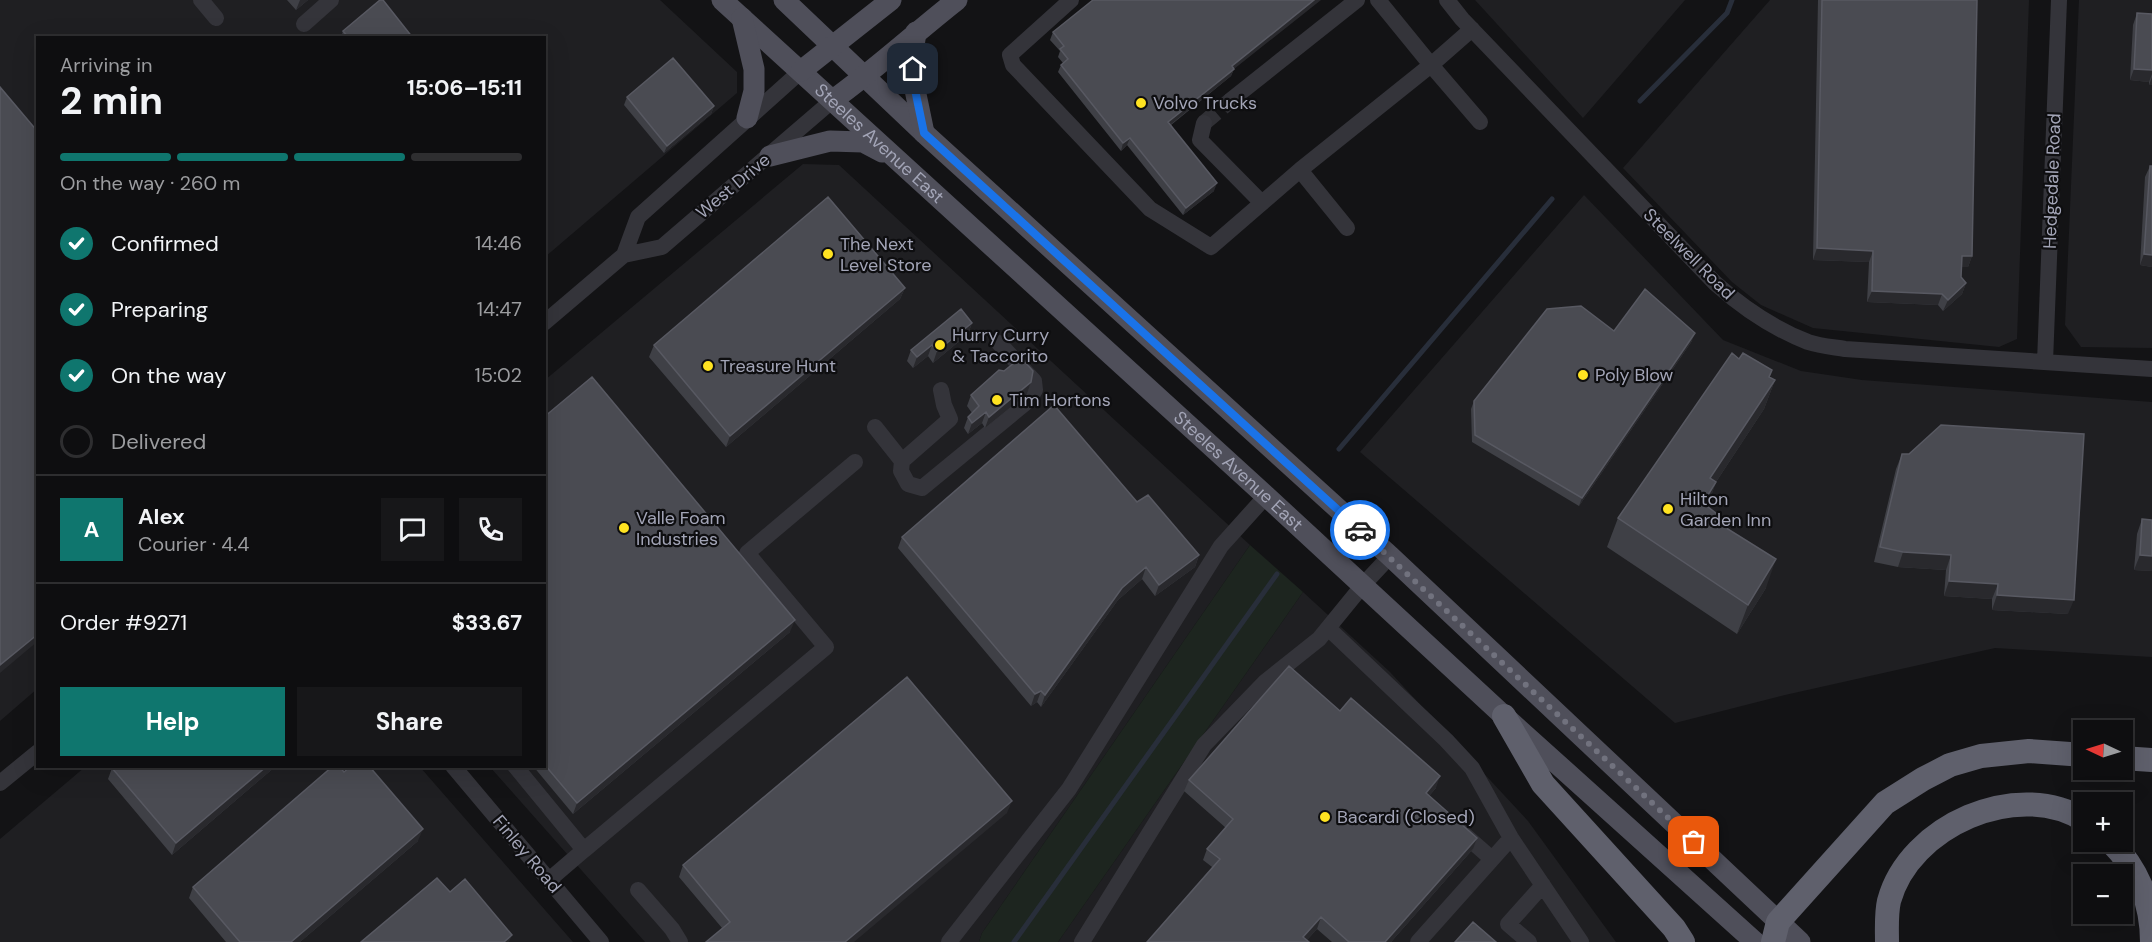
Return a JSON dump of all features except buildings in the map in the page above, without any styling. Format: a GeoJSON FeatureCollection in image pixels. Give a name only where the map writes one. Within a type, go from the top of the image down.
{"type":"FeatureCollection","features":[{"type":"Feature","properties":{"kind":"highway"},"geometry":{"type":"LineString","coordinates":[[1504,716],[1543,784],[1674,928],[1683,942]]}},
{"type":"Feature","properties":{"kind":"highway"},"geometry":{"type":"LineString","coordinates":[[1776,932],[1885,803],[1923,779],[1950,765],[1989,755],[2029,751],[2073,754]]}},
{"type":"Feature","properties":{"kind":"highway"},"geometry":{"type":"LineString","coordinates":[[2133,759],[2152,760]]}},
{"type":"Feature","properties":{"kind":"highway"},"geometry":{"type":"LineString","coordinates":[[1887,942],[1889,902],[1895,885],[1920,850],[1936,836],[1977,812],[2019,804],[2047,807],[2073,815]]}},
{"type":"Feature","properties":{"kind":"highway"},"geometry":{"type":"LineString","coordinates":[[2120,852],[2128,860],[2140,882],[2151,916],[2152,942]]}},
{"type":"Feature","properties":{"kind":"main road","name":"Steeles Avenue East"},"geometry":{"type":"LineString","coordinates":[[722,0],[1504,716],[1755,942]]}},
{"type":"Feature","properties":{"kind":"main road"},"geometry":{"type":"LineString","coordinates":[[784,0],[924,133],[1390,556],[1776,932],[1800,942]]}},
{"type":"Feature","properties":{"kind":"main road"},"geometry":{"type":"LineString","coordinates":[[801,71],[891,0]]}},
{"type":"Feature","properties":{"kind":"main road"},"geometry":{"type":"LineString","coordinates":[[833,100],[865,77],[957,0]]}},
{"type":"Feature","properties":{"kind":"main road"},"geometry":{"type":"LineString","coordinates":[[742,18],[754,69],[754,91],[747,118]]}},
{"type":"Feature","properties":{"kind":"main road"},"geometry":{"type":"LineString","coordinates":[[916,32],[912,60],[913,80],[924,133]]}},
{"type":"Feature","properties":{"kind":"main road"},"geometry":{"type":"LineString","coordinates":[[770,156],[830,141],[863,142],[899,161]]}},
{"type":"Feature","properties":{"kind":"street"},"geometry":{"type":"LineString","coordinates":[[201,0],[216,18]]}},
{"type":"Feature","properties":{"kind":"street"},"geometry":{"type":"LineString","coordinates":[[304,24],[331,0]]}},
{"type":"Feature","properties":{"kind":"street"},"geometry":{"type":"LineString","coordinates":[[1071,0],[1010,55],[1013,65],[1150,209],[1211,247],[1300,170],[1431,65],[1472,29]]}},
{"type":"Feature","properties":{"kind":"street"},"geometry":{"type":"LineString","coordinates":[[1231,100],[1357,0]]}},
{"type":"Feature","properties":{"kind":"street"},"geometry":{"type":"LineString","coordinates":[[1378,0],[1480,122]]}},
{"type":"Feature","properties":{"kind":"street","name":"Steelwell Road"},"geometry":{"type":"LineString","coordinates":[[1447,0],[1715,283],[1743,308],[1768,323],[1810,343],[1845,349],[2152,369]]}},
{"type":"Feature","properties":{"kind":"street","name":"Hedgedale Road"},"geometry":{"type":"LineString","coordinates":[[2045,362],[2058,0]]}},
{"type":"Feature","properties":{"kind":"street","name":"West Drive"},"geometry":{"type":"LineString","coordinates":[[624,255],[638,218],[801,71]]}},
{"type":"Feature","properties":{"kind":"street","name":"West Drive"},"geometry":{"type":"LineString","coordinates":[[546,321],[624,255],[662,247],[833,100]]}},
{"type":"Feature","properties":{"kind":"street"},"geometry":{"type":"LineString","coordinates":[[1204,123],[1200,140],[1262,203]]}},
{"type":"Feature","properties":{"kind":"street"},"geometry":{"type":"LineString","coordinates":[[1300,170],[1347,228]]}},
{"type":"Feature","properties":{"kind":"street"},"geometry":{"type":"LineString","coordinates":[[941,390],[950,419],[902,461],[901,471],[908,484],[922,488],[1029,400],[1035,390],[1034,381],[999,342]]}},
{"type":"Feature","properties":{"kind":"street"},"geometry":{"type":"LineString","coordinates":[[875,427],[902,461]]}},
{"type":"Feature","properties":{"kind":"street"},"geometry":{"type":"LineString","coordinates":[[549,880],[826,647],[747,553],[855,462]]}},
{"type":"Feature","properties":{"kind":"street"},"geometry":{"type":"LineString","coordinates":[[949,942],[1069,789],[1221,546],[1266,496]]}},
{"type":"Feature","properties":{"kind":"street"},"geometry":{"type":"LineString","coordinates":[[1082,942],[1204,745],[1265,682],[1287,671],[1319,639],[1390,556]]}},
{"type":"Feature","properties":{"kind":"street"},"geometry":{"type":"LineString","coordinates":[[1328,628],[1446,740],[1472,768],[1511,838],[1581,942]]}},
{"type":"Feature","properties":{"kind":"street"},"geometry":{"type":"LineString","coordinates":[[0,783],[36,754]]}},
{"type":"Feature","properties":{"kind":"street","name":"Finley Road"},"geometry":{"type":"LineString","coordinates":[[455,768],[601,942]]}},
{"type":"Feature","properties":{"kind":"street"},"geometry":{"type":"LineString","coordinates":[[517,768],[584,850]]}},
{"type":"Feature","properties":{"kind":"street"},"geometry":{"type":"LineString","coordinates":[[1450,822],[1492,859]]}},
{"type":"Feature","properties":{"kind":"street"},"geometry":{"type":"LineString","coordinates":[[1418,942],[1511,838]]}},
{"type":"Feature","properties":{"kind":"street"},"geometry":{"type":"LineString","coordinates":[[1528,942],[1508,924],[1543,885]]}},
{"type":"Feature","properties":{"kind":"street"},"geometry":{"type":"LineString","coordinates":[[638,890],[672,929],[680,942]]}},
{"type":"Feature","properties":{"kind":"shaded area"},"geometry":{"type":"Polygon","coordinates":[[[0,0],[660,0],[737,72],[737,93],[546,256],[546,36],[36,36],[36,690],[0,721],[0,0]]]}},
{"type":"Feature","properties":{"kind":"shaded area"},"geometry":{"type":"Polygon","coordinates":[[[1475,0],[1685,0],[1583,118],[1475,0]]]}},
{"type":"Feature","properties":{"kind":"shaded area"},"geometry":{"type":"Polygon","coordinates":[[[1770,0],[2029,0],[2017,339],[1999,347],[1813,328],[1761,305],[1732,282],[1623,168],[1770,0]]]}},
{"type":"Feature","properties":{"kind":"shaded area"},"geometry":{"type":"Polygon","coordinates":[[[2079,0],[2152,0],[2152,348],[2081,347],[2065,325],[2079,0]]]}},
{"type":"Feature","properties":{"kind":"shaded area"},"geometry":{"type":"Polygon","coordinates":[[[803,164],[839,165],[1250,545],[982,933],[979,942],[645,942],[491,768],[546,768],[546,379],[803,164]]]}},
{"type":"Feature","properties":{"kind":"shaded area"},"geometry":{"type":"Polygon","coordinates":[[[1584,195],[1723,340],[1801,371],[1862,380],[2152,402],[2152,657],[1995,648],[1785,695],[1675,723],[1360,452],[1584,195]]]}},
{"type":"Feature","properties":{"kind":"shaded area"},"geometry":{"type":"Polygon","coordinates":[[[1250,545],[1303,592],[1058,942],[979,942],[982,933],[1250,545]]]}},
{"type":"Feature","properties":{"kind":"shaded area"},"geometry":{"type":"Polygon","coordinates":[[[1303,592],[1390,672],[1528,821],[1616,942],[1058,942],[1303,592]]]}},
{"type":"Feature","properties":{"kind":"shaded area"},"geometry":{"type":"Polygon","coordinates":[[[84,768],[421,768],[573,942],[0,942],[0,839],[84,768]]]}},
{"type":"Feature","properties":{"kind":"waterway"},"geometry":{"type":"LineString","coordinates":[[1640,101],[1727,13],[1732,0]]}},
{"type":"Feature","properties":{"kind":"waterway"},"geometry":{"type":"LineString","coordinates":[[1339,449],[1552,199]]}},
{"type":"Feature","properties":{"kind":"waterway"},"geometry":{"type":"LineString","coordinates":[[1014,942],[1277,574]]}},
{"type":"Feature","properties":{"kind":"tunnel"},"geometry":{"type":"LineString","coordinates":[[1204,123],[1231,100]]}},
{"type":"Feature","properties":{"kind":"way so far"},"geometry":{"type":"LineString","coordinates":[[1360,530],[1694,842]]}},
{"type":"Feature","properties":{"kind":"place","name":"Volvo Trucks"},"geometry":{"type":"Point","coordinates":[1141,103]}},
{"type":"Feature","properties":{"kind":"place","name":"The Next Level Store"},"geometry":{"type":"Point","coordinates":[828,254]}},
{"type":"Feature","properties":{"kind":"place","name":"Hurry Curry & Taccorito"},"geometry":{"type":"Point","coordinates":[940,345]}},
{"type":"Feature","properties":{"kind":"place","name":"Treasure Hunt"},"geometry":{"type":"Point","coordinates":[708,366]}},
{"type":"Feature","properties":{"kind":"place","name":"Poly Blow"},"geometry":{"type":"Point","coordinates":[1583,375]}},
{"type":"Feature","properties":{"kind":"place","name":"Tim Hortons"},"geometry":{"type":"Point","coordinates":[997,400]}},
{"type":"Feature","properties":{"kind":"place","name":"Hilton Garden Inn"},"geometry":{"type":"Point","coordinates":[1668,509]}},
{"type":"Feature","properties":{"kind":"place","name":"Valle Foam Industries"},"geometry":{"type":"Point","coordinates":[624,528]}},
{"type":"Feature","properties":{"kind":"place","name":"Bacardi (Closed)"},"geometry":{"type":"Point","coordinates":[1325,817]}},
{"type":"Feature","properties":{"kind":"route"},"geometry":{"type":"LineString","coordinates":[[913,69],[913,80],[924,133],[1360,530]]}}]}
